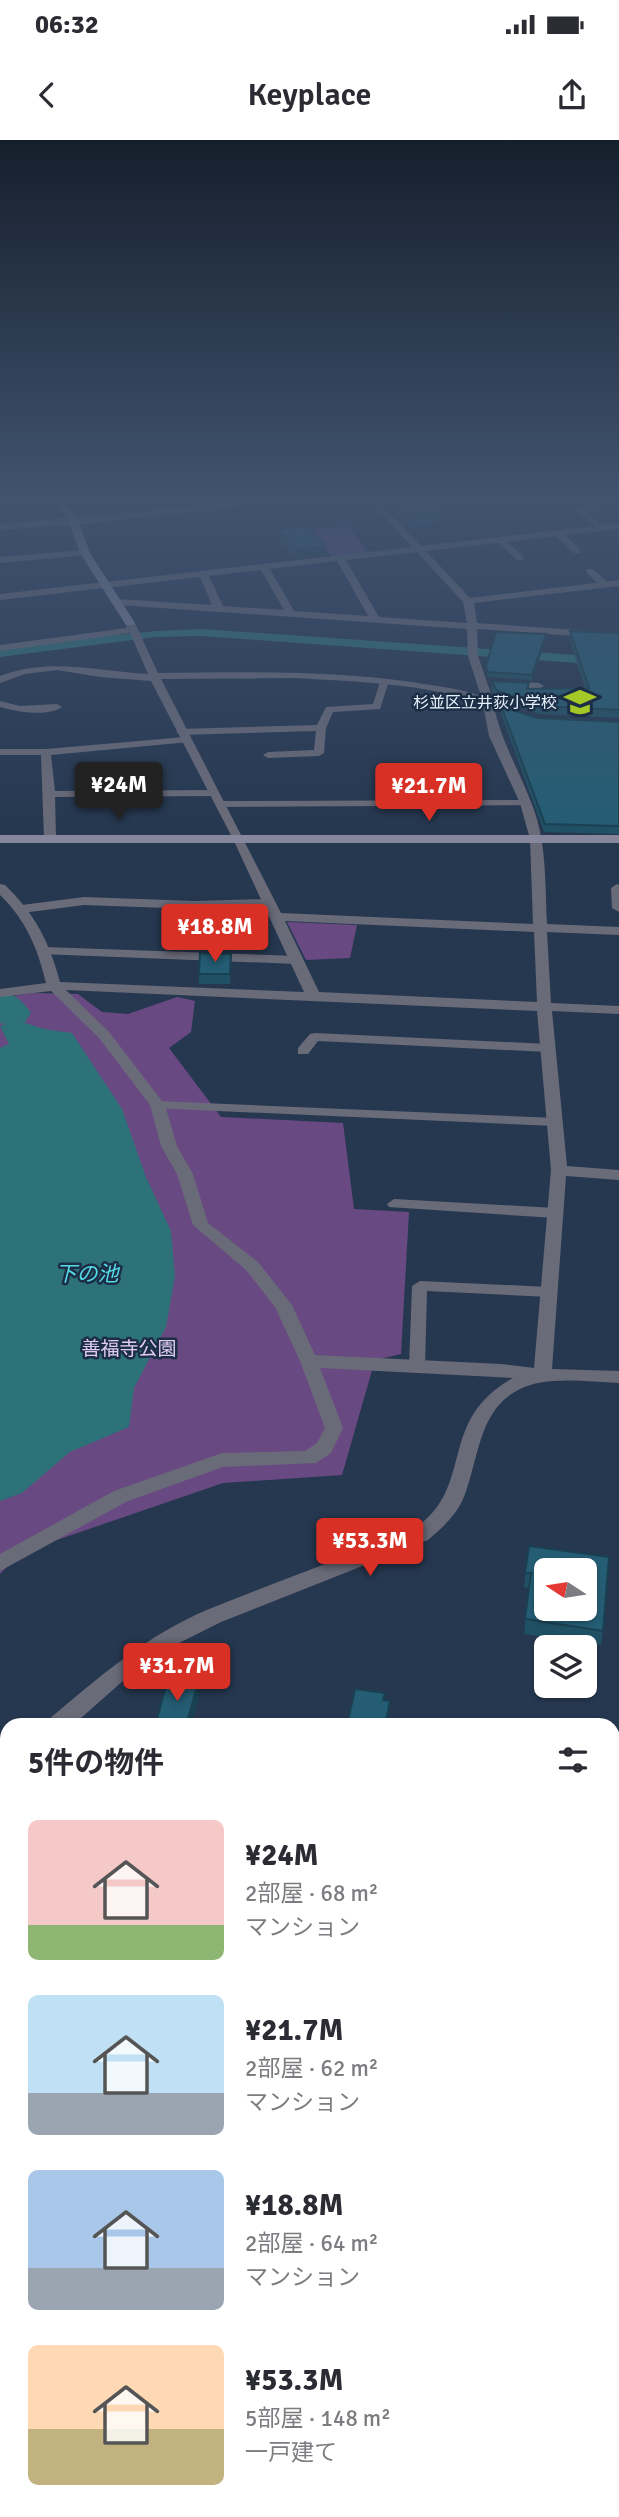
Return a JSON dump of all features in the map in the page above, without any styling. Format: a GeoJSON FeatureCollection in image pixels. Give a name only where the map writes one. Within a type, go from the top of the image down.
{"type":"FeatureCollection","features":[{"type":"Feature","properties":{"kind":"street"},"geometry":{"type":"LineString","coordinates":[[120,605],[183,736],[239,839],[313,995]]}},
{"type":"Feature","properties":{"kind":"street"},"geometry":{"type":"LineString","coordinates":[[160,605],[619,636]]}},
{"type":"Feature","properties":{"kind":"street"},"geometry":{"type":"LineString","coordinates":[[217,605],[219,609]]}},
{"type":"Feature","properties":{"kind":"street"},"geometry":{"type":"LineString","coordinates":[[286,605],[291,614]]}},
{"type":"Feature","properties":{"kind":"street"},"geometry":{"type":"LineString","coordinates":[[367,605],[376,621]]}},
{"type":"Feature","properties":{"kind":"street"},"geometry":{"type":"LineString","coordinates":[[469,605],[480,682],[488,702],[495,736],[526,803],[537,839],[544,1006],[559,1170],[542,1376]]}},
{"type":"Feature","properties":{"kind":"street"},"geometry":{"type":"LineString","coordinates":[[0,648],[133,631]]}},
{"type":"Feature","properties":{"kind":"street"},"geometry":{"type":"LineString","coordinates":[[0,680],[23,671],[57,667],[92,673],[155,677],[296,675],[367,679],[383,684],[463,693],[500,706]]}},
{"type":"Feature","properties":{"kind":"street"},"geometry":{"type":"LineString","coordinates":[[480,682],[539,686]]}},
{"type":"Feature","properties":{"kind":"street"},"geometry":{"type":"LineString","coordinates":[[0,704],[20,709],[57,707]]}},
{"type":"Feature","properties":{"kind":"street"},"geometry":{"type":"LineString","coordinates":[[0,839],[619,839]]}},
{"type":"Feature","properties":{"kind":"street"},"geometry":{"type":"LineString","coordinates":[[0,888],[22,909],[45,951],[54,986],[104,1035],[157,1105],[169,1146],[185,1174],[201,1225],[252,1266],[283,1305],[309,1361],[334,1428],[324,1448],[309,1458],[222,1460],[121,1496],[0,1563]]}},
{"type":"Feature","properties":{"kind":"street"},"geometry":{"type":"LineString","coordinates":[[617,888],[619,908]]}},
{"type":"Feature","properties":{"kind":"street"},"geometry":{"type":"LineString","coordinates":[[276,917],[619,931]]}},
{"type":"Feature","properties":{"kind":"street"},"geometry":{"type":"LineString","coordinates":[[0,993],[54,986],[619,1010]]}},
{"type":"Feature","properties":{"kind":"street"},"geometry":{"type":"LineString","coordinates":[[559,1170],[619,1175]]}},
{"type":"Feature","properties":{"kind":"street"},"geometry":{"type":"LineString","coordinates":[[309,1361],[501,1370],[542,1376],[619,1377]]}},
{"type":"Feature","properties":{"kind":"street"},"geometry":{"type":"LineString","coordinates":[[65,1718],[126,1666],[166,1640],[214,1616],[421,1535],[440,1520],[454,1501],[470,1436],[485,1410],[514,1386],[542,1376]]}},
{"type":"Feature","properties":{"kind":"lane"},"geometry":{"type":"LineString","coordinates":[[268,755],[319,753],[321,728],[330,709],[377,707],[383,684]]}},
{"type":"Feature","properties":{"kind":"lane"},"geometry":{"type":"LineString","coordinates":[[0,751],[46,752],[183,736],[321,728]]}},
{"type":"Feature","properties":{"kind":"lane"},"geometry":{"type":"LineString","coordinates":[[46,752],[50,838]]}},
{"type":"Feature","properties":{"kind":"lane"},"geometry":{"type":"LineString","coordinates":[[50,794],[526,803]]}},
{"type":"Feature","properties":{"kind":"lane"},"geometry":{"type":"LineString","coordinates":[[22,909],[84,901],[195,905],[269,903]]}},
{"type":"Feature","properties":{"kind":"lane"},"geometry":{"type":"LineString","coordinates":[[45,951],[297,960]]}},
{"type":"Feature","properties":{"kind":"lane"},"geometry":{"type":"LineString","coordinates":[[303,1051],[315,1037],[548,1048]]}},
{"type":"Feature","properties":{"kind":"lane"},"geometry":{"type":"LineString","coordinates":[[157,1105],[555,1122]]}},
{"type":"Feature","properties":{"kind":"lane"},"geometry":{"type":"LineString","coordinates":[[394,1205],[555,1213]]}},
{"type":"Feature","properties":{"kind":"lane"},"geometry":{"type":"LineString","coordinates":[[417,1367],[420,1286],[549,1292]]}},
{"type":"Feature","properties":{"kind":"green space"},"geometry":{"type":"Polygon","coordinates":[[[287,922],[357,925],[350,958],[306,960],[287,922]]]}},
{"type":"Feature","properties":{"kind":"green space","name":"善福寺公園"},"geometry":{"type":"Polygon","coordinates":[[[32,993],[78,994],[102,1012],[128,1014],[177,997],[195,1001],[191,1032],[169,1048],[221,1117],[343,1123],[354,1209],[409,1212],[401,1354],[375,1360],[342,1475],[223,1483],[22,1552],[0,1574],[0,998],[32,993]]]}},
{"type":"Feature","properties":{"kind":"water"},"geometry":{"type":"Polygon","coordinates":[[[203,629],[619,658],[619,666],[201,636],[156,637],[0,657],[0,648],[17,645],[203,629]]]}},
{"type":"Feature","properties":{"kind":"water","name":"下の池"},"geometry":{"type":"Polygon","coordinates":[[[15,1011],[20,1021],[44,1029],[72,1033],[122,1109],[146,1177],[171,1231],[175,1276],[166,1327],[134,1388],[129,1427],[70,1452],[22,1493],[0,1501],[0,1048],[9,1044],[0,1026],[11,1022],[7,1014],[15,1011]]]}},
{"type":"Feature","properties":{"kind":"building"},"geometry":{"type":"Polygon","coordinates":[[[570,631],[619,633],[619,710],[538,706],[496,690],[492,681],[529,683],[527,689],[589,688],[570,631]]]}},
{"type":"Feature","properties":{"kind":"building"},"geometry":{"type":"Polygon","coordinates":[[[496,632],[546,634],[532,675],[488,672],[486,666],[496,632]]]}},
{"type":"Feature","properties":{"kind":"building"},"geometry":{"type":"Polygon","coordinates":[[[501,706],[537,718],[619,722],[619,826],[545,824],[501,706]]]}},
{"type":"Feature","properties":{"kind":"building"},"geometry":{"type":"Polygon","coordinates":[[[200,953],[231,954],[230,974],[199,974],[200,953]]]}},
{"type":"Feature","properties":{"kind":"building"},"geometry":{"type":"Polygon","coordinates":[[[529,1546],[609,1557],[603,1631],[538,1621],[597,1621],[597,1558],[534,1558],[534,1620],[525,1619],[531,1573],[525,1573],[529,1546]]]}},
{"type":"Feature","properties":{"kind":"building"},"geometry":{"type":"Polygon","coordinates":[[[168,1679],[198,1683],[188,1718],[157,1718],[168,1679]]]}},
{"type":"Feature","properties":{"kind":"building"},"geometry":{"type":"Polygon","coordinates":[[[355,1689],[385,1693],[383,1700],[390,1701],[387,1718],[349,1718],[355,1689]]]}},
{"type":"Feature","properties":{"kind":"waterway"},"geometry":{"type":"LineString","coordinates":[[0,1003],[10,1013]]}},
{"type":"Feature","properties":{"kind":"place","name":"杉並区立井荻小学校"},"geometry":{"type":"Point","coordinates":[580,702]}}]}
